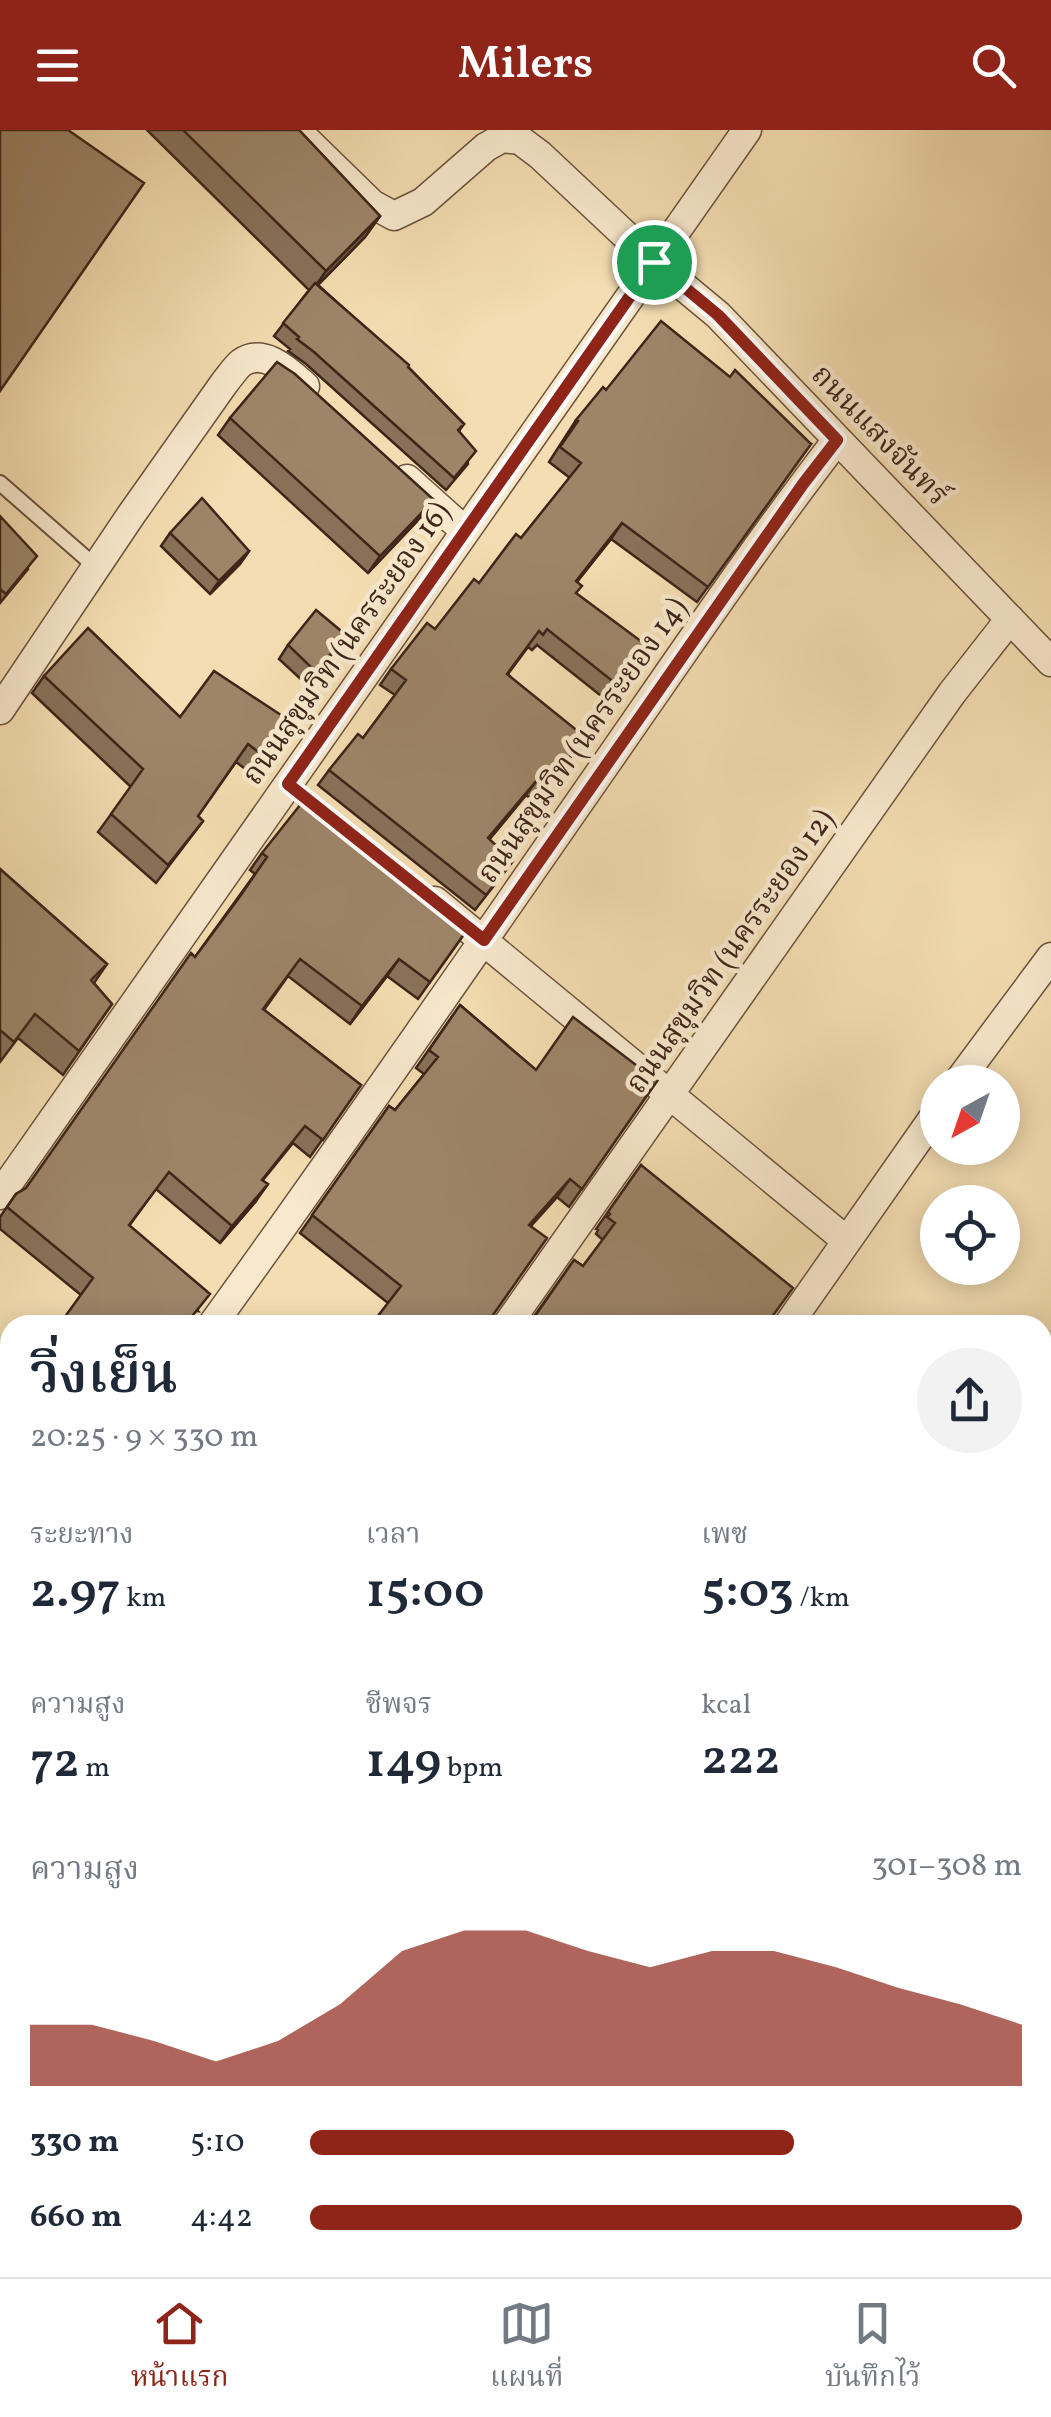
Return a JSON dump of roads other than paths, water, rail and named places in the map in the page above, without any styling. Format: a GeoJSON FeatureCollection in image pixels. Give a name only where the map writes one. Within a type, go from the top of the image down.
{"type":"FeatureCollection","features":[{"type":"Feature","properties":{"kind":"street","name":"ถนนแสงจันทร์"},"geometry":{"type":"LineString","coordinates":[[296,130],[372,204],[394,216],[423,202],[486,147],[502,138],[520,140],[718,315],[1051,662]]}},
{"type":"Feature","properties":{"kind":"street","name":"ถนนสุขุมวิท (นครระยอง 16)"},"geometry":{"type":"LineString","coordinates":[[0,1194],[295,790],[465,531],[746,130]]}},
{"type":"Feature","properties":{"kind":"street"},"geometry":{"type":"LineString","coordinates":[[0,710],[225,382],[242,363],[258,357],[273,361],[323,402]]}},
{"type":"Feature","properties":{"kind":"street","name":"ถนนสุขุมวิท (นครระยอง 14)"},"geometry":{"type":"LineString","coordinates":[[219,1315],[837,440]]}},
{"type":"Feature","properties":{"kind":"street"},"geometry":{"type":"LineString","coordinates":[[394,467],[465,531]]}},
{"type":"Feature","properties":{"kind":"street","name":"ถนนสุขุมวิท (นครระยอง 12)"},"geometry":{"type":"LineString","coordinates":[[514,1315],[952,693],[1010,619]]}},
{"type":"Feature","properties":{"kind":"street"},"geometry":{"type":"LineString","coordinates":[[408,880],[847,1241]]}},
{"type":"Feature","properties":{"kind":"street"},"geometry":{"type":"LineString","coordinates":[[971,1065],[1051,957]]}},
{"type":"Feature","properties":{"kind":"street"},"geometry":{"type":"LineString","coordinates":[[795,1315],[920,1137]]}},
{"type":"Feature","properties":{"kind":"lane"},"geometry":{"type":"LineString","coordinates":[[0,483],[96,567]]}}]}
